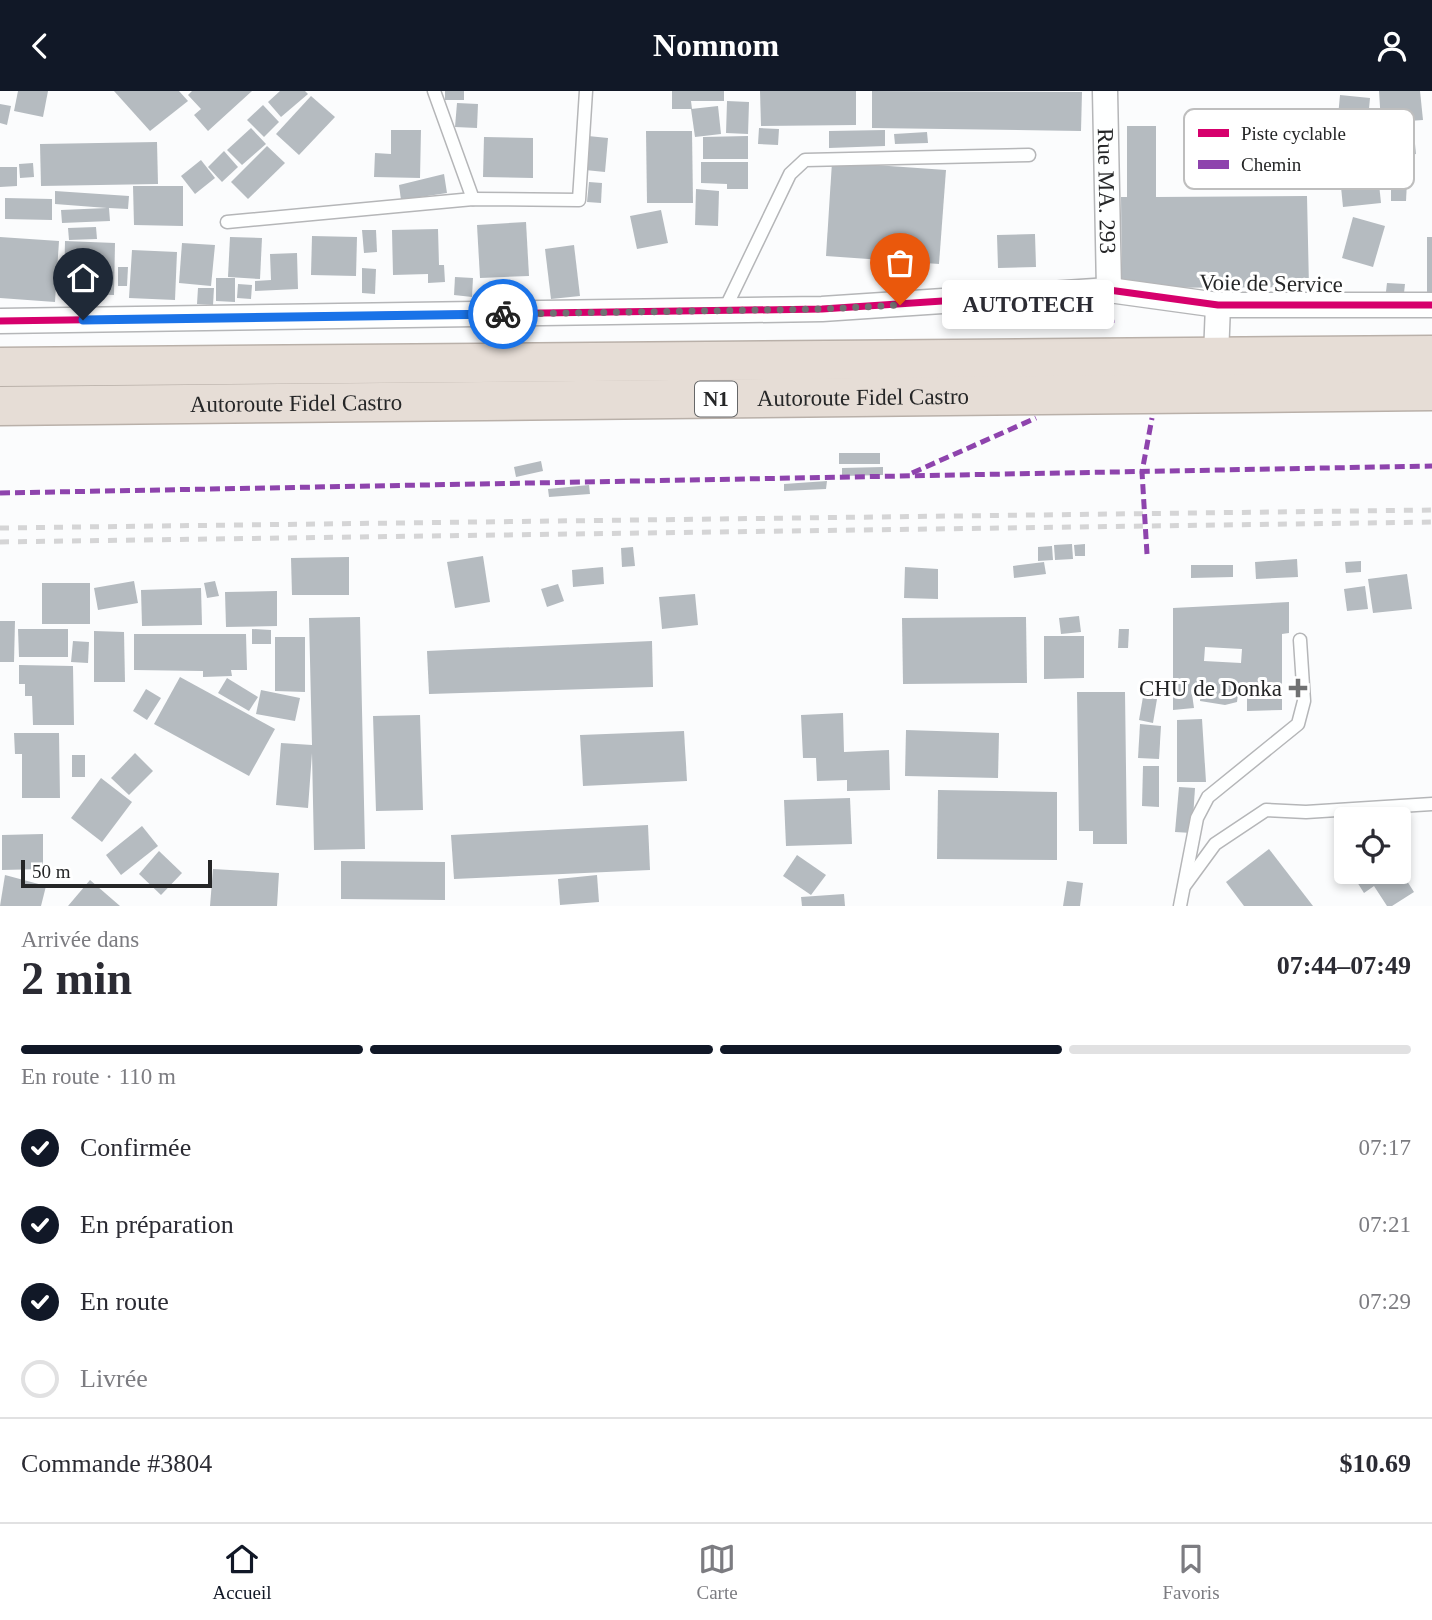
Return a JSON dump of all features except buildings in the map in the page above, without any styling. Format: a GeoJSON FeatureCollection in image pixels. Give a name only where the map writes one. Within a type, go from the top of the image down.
{"type":"FeatureCollection","features":[{"type":"Feature","properties":{"kind":"highway","name":"Autoroute Fidel Castro"},"geometry":{"type":"LineString","coordinates":[[0,367],[1432,355]]}},
{"type":"Feature","properties":{"kind":"highway","name":"Autoroute Fidel Castro"},"geometry":{"type":"LineString","coordinates":[[0,406],[1432,391]]}},
{"type":"Feature","properties":{"kind":"street","name":"Rue MA. 293"},"geometry":{"type":"LineString","coordinates":[[1105,91],[1109,290]]}},
{"type":"Feature","properties":{"kind":"street","name":"Voie de Service"},"geometry":{"type":"LineString","coordinates":[[0,321],[822,309],[1109,290],[1217,305],[1432,305]]}},
{"type":"Feature","properties":{"kind":"street"},"geometry":{"type":"LineString","coordinates":[[1216,356],[1217,305]]}},
{"type":"Feature","properties":{"kind":"lane"},"geometry":{"type":"LineString","coordinates":[[434,91],[473,199]]}},
{"type":"Feature","properties":{"kind":"lane"},"geometry":{"type":"LineString","coordinates":[[227,222],[473,199],[579,200],[586,91]]}},
{"type":"Feature","properties":{"kind":"lane"},"geometry":{"type":"LineString","coordinates":[[723,311],[790,174],[806,160],[1029,155]]}},
{"type":"Feature","properties":{"kind":"lane"},"geometry":{"type":"LineString","coordinates":[[1180,906],[1197,818],[1208,797],[1298,724],[1304,701],[1300,640]]}},
{"type":"Feature","properties":{"kind":"lane"},"geometry":{"type":"LineString","coordinates":[[1181,891],[1215,844],[1266,810],[1306,812],[1432,804]]}},
{"type":"Feature","properties":{"kind":"railway"},"geometry":{"type":"LineString","coordinates":[[0,528],[1432,510]]}},
{"type":"Feature","properties":{"kind":"railway"},"geometry":{"type":"LineString","coordinates":[[0,542],[1432,522]]}},
{"type":"Feature","properties":{"kind":"marked path"},"geometry":{"type":"LineString","coordinates":[[1109,290],[1112,323]]}},
{"type":"Feature","properties":{"kind":"marked path"},"geometry":{"type":"LineString","coordinates":[[1029,297],[1035,321]]}},
{"type":"Feature","properties":{"kind":"marked path"},"geometry":{"type":"LineString","coordinates":[[912,473],[1036,418]]}},
{"type":"Feature","properties":{"kind":"marked path"},"geometry":{"type":"LineString","coordinates":[[1147,554],[1142,472],[1152,418]]}},
{"type":"Feature","properties":{"kind":"marked path"},"geometry":{"type":"LineString","coordinates":[[0,493],[1432,466]]}},
{"type":"Feature","properties":{"kind":"cycle path"},"geometry":{"type":"LineString","coordinates":[[0,321],[822,309],[1109,290],[1218,305],[1432,305]]}},
{"type":"Feature","properties":{"kind":"way so far"},"geometry":{"type":"LineString","coordinates":[[503,314],[822,309],[900,305]]}},
{"type":"Feature","properties":{"kind":"place","name":"AUTOTECH"},"geometry":{"type":"Point","coordinates":[900,305]}},
{"type":"Feature","properties":{"kind":"place","name":"CHU de Donka"},"geometry":{"type":"Point","coordinates":[1298,688]}},
{"type":"Feature","properties":{"kind":"route"},"geometry":{"type":"LineString","coordinates":[[83,320],[503,314]]}}]}
